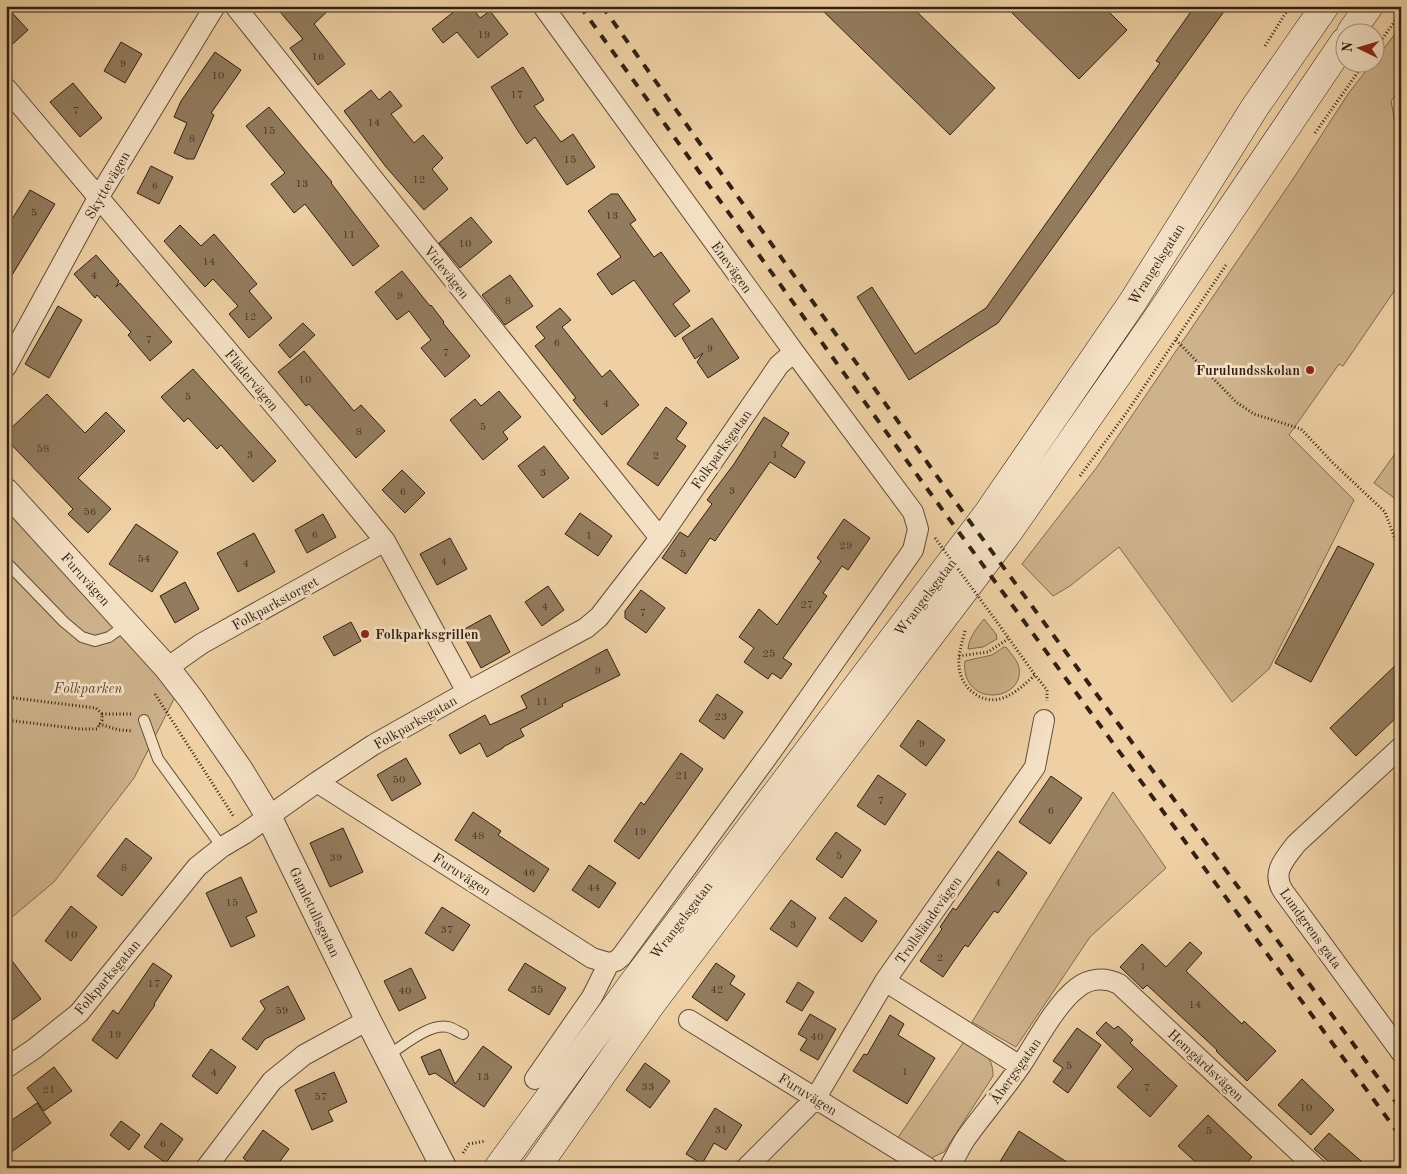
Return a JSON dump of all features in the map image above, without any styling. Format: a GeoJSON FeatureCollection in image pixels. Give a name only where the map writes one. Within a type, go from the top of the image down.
{"type":"FeatureCollection","features":[{"type":"Feature","properties":{"kind":"main road","name":"Wrangelsgatan"},"geometry":{"type":"LineString","coordinates":[[498,1168],[645,968],[988,513],[1132,303],[1255,107],[1325,6]]}},
{"type":"Feature","properties":{"kind":"main road"},"geometry":{"type":"LineString","coordinates":[[1358,22],[1369,6]]}},
{"type":"Feature","properties":{"kind":"main road","name":"Wrangelsgatan"},"geometry":{"type":"LineString","coordinates":[[536,1168],[652,1003],[1010,531],[1156,320],[1334,57]]}},
{"type":"Feature","properties":{"kind":"street","name":"Skyttevägen"},"geometry":{"type":"LineString","coordinates":[[6,367],[98,198],[215,6]]}},
{"type":"Feature","properties":{"kind":"street","name":"Videvägen"},"geometry":{"type":"LineString","coordinates":[[235,6],[660,538]]}},
{"type":"Feature","properties":{"kind":"street","name":"Enevägen"},"geometry":{"type":"LineString","coordinates":[[543,6],[794,352],[913,512],[926,534]]}},
{"type":"Feature","properties":{"kind":"street","name":"Flädervägen"},"geometry":{"type":"LineString","coordinates":[[6,88],[289,423],[385,541],[467,692]]}},
{"type":"Feature","properties":{"kind":"street","name":"Folkparksgatan"},"geometry":{"type":"LineString","coordinates":[[6,1068],[34,1049],[79,1013],[197,867],[222,847],[373,746],[467,692],[586,628],[600,617],[660,538],[779,365],[794,352]]}},
{"type":"Feature","properties":{"kind":"street","name":"Furuvägen"},"geometry":{"type":"LineString","coordinates":[[6,491],[166,668]]}},
{"type":"Feature","properties":{"kind":"street","name":"Wrangelsgatan"},"geometry":{"type":"LineString","coordinates":[[609,963],[621,957],[773,750],[926,534]]}},
{"type":"Feature","properties":{"kind":"street","name":"Folkparkstorget"},"geometry":{"type":"LineString","coordinates":[[166,668],[201,644],[385,541]]}},
{"type":"Feature","properties":{"kind":"street","name":"Gamletullsgatan"},"geometry":{"type":"LineString","coordinates":[[166,668],[191,699],[241,771],[269,817],[368,1020],[387,1056],[451,1164]]}},
{"type":"Feature","properties":{"kind":"street","name":"Trollsländevägen"},"geometry":{"type":"LineString","coordinates":[[746,1168],[815,1099],[885,981],[1035,767],[1044,720]]}},
{"type":"Feature","properties":{"kind":"street","name":"Lundgrens gata"},"geometry":{"type":"LineString","coordinates":[[1401,747],[1296,844],[1282,862],[1278,879],[1283,891],[1401,1052]]}},
{"type":"Feature","properties":{"kind":"street","name":"Furuvägen"},"geometry":{"type":"LineString","coordinates":[[317,782],[592,958],[609,963]]}},
{"type":"Feature","properties":{"kind":"street"},"geometry":{"type":"LineString","coordinates":[[535,1079],[592,997],[609,963]]}},
{"type":"Feature","properties":{"kind":"street","name":"Hemgårdsvägen"},"geometry":{"type":"LineString","coordinates":[[1089,981],[1098,979],[1111,980],[1119,984],[1316,1168]]}},
{"type":"Feature","properties":{"kind":"street"},"geometry":{"type":"LineString","coordinates":[[885,981],[1020,1066]]}},
{"type":"Feature","properties":{"kind":"street","name":"Åbergsgatan"},"geometry":{"type":"LineString","coordinates":[[949,1168],[965,1140],[1020,1066],[1059,1007],[1076,988],[1089,981]]}},
{"type":"Feature","properties":{"kind":"street"},"geometry":{"type":"LineString","coordinates":[[206,1168],[272,1081],[304,1055],[368,1020]]}},
{"type":"Feature","properties":{"kind":"street","name":"Furuvägen"},"geometry":{"type":"LineString","coordinates":[[689,1020],[928,1168]]}},
{"type":"Feature","properties":{"kind":"lane"},"geometry":{"type":"LineString","coordinates":[[6,562],[82,638],[95,641],[109,637],[126,624]]}},
{"type":"Feature","properties":{"kind":"lane"},"geometry":{"type":"LineString","coordinates":[[144,720],[158,759],[222,847]]}},
{"type":"Feature","properties":{"kind":"lane"},"geometry":{"type":"LineString","coordinates":[[387,1056],[413,1038],[436,1027],[449,1027],[463,1034]]}},
{"type":"Feature","properties":{"kind":"path"},"geometry":{"type":"LineString","coordinates":[[1384,36],[1401,13]]}},
{"type":"Feature","properties":{"kind":"path"},"geometry":{"type":"LineString","coordinates":[[1314,134],[1358,72]]}},
{"type":"Feature","properties":{"kind":"path"},"geometry":{"type":"LineString","coordinates":[[1075,483],[1127,412],[1228,261]]}},
{"type":"Feature","properties":{"kind":"path"},"geometry":{"type":"LineString","coordinates":[[1176,340],[1236,402],[1254,414],[1302,429],[1333,463],[1385,512],[1401,555]]}},
{"type":"Feature","properties":{"kind":"path"},"geometry":{"type":"LineString","coordinates":[[926,534],[998,622],[1008,639],[1047,690],[1044,720]]}},
{"type":"Feature","properties":{"kind":"path"},"geometry":{"type":"LineString","coordinates":[[983,608],[988,600]]}},
{"type":"Feature","properties":{"kind":"path"},"geometry":{"type":"LineString","coordinates":[[966,630],[959,656],[960,676],[964,685],[973,694],[993,700],[1002,698],[1018,690],[1034,675]]}},
{"type":"Feature","properties":{"kind":"path"},"geometry":{"type":"LineString","coordinates":[[959,656],[988,652],[1008,639]]}},
{"type":"Feature","properties":{"kind":"path"},"geometry":{"type":"LineString","coordinates":[[6,697],[96,708],[102,714],[140,715],[144,720],[138,731],[119,730],[99,724]]}},
{"type":"Feature","properties":{"kind":"path"},"geometry":{"type":"LineString","coordinates":[[6,720],[80,729],[96,729],[102,720],[102,714]]}},
{"type":"Feature","properties":{"kind":"path"},"geometry":{"type":"LineString","coordinates":[[451,1164],[469,1144],[484,1143],[490,1139]]}},
{"type":"Feature","properties":{"kind":"green space"},"geometry":{"type":"Polygon","coordinates":[[[1401,26],[1401,89],[1391,101],[1397,133],[1401,134],[1401,281],[1343,366],[1339,364],[1289,435],[1354,500],[1269,669],[1232,702],[1119,547],[1070,586],[1053,596],[1022,564],[1097,467],[1295,176],[1348,94],[1365,72],[1384,72],[1384,48],[1401,26]]]}},
{"type":"Feature","properties":{"kind":"green space"},"geometry":{"type":"Polygon","coordinates":[[[1397,451],[1401,454],[1401,503],[1374,483],[1397,451]]]}},
{"type":"Feature","properties":{"kind":"green space","name":"Folkparken"},"geometry":{"type":"Polygon","coordinates":[[[6,480],[178,691],[134,778],[54,882],[6,922],[6,480]]]}},
{"type":"Feature","properties":{"kind":"green space"},"geometry":{"type":"Polygon","coordinates":[[[984,619],[996,634],[997,639],[983,647],[968,649],[976,629],[984,619]]]}},
{"type":"Feature","properties":{"kind":"green space"},"geometry":{"type":"Polygon","coordinates":[[[1004,647],[1007,648],[1016,660],[1019,668],[1019,678],[1014,686],[1007,691],[988,695],[979,692],[971,686],[966,676],[965,661],[992,655],[1004,647]]]}},
{"type":"Feature","properties":{"kind":"green space"},"geometry":{"type":"Polygon","coordinates":[[[1113,792],[1166,868],[1090,937],[1016,1047],[972,1022],[1113,792]]]}},
{"type":"Feature","properties":{"kind":"green space"},"geometry":{"type":"Polygon","coordinates":[[[965,1040],[985,1054],[991,1063],[993,1076],[944,1152],[929,1159],[897,1139],[965,1040]]]}},
{"type":"Feature","properties":{"kind":"building"},"geometry":{"type":"Polygon","coordinates":[[[6,6],[28,30],[6,50],[6,6]]]}},
{"type":"Feature","properties":{"kind":"building"},"geometry":{"type":"Polygon","coordinates":[[[275,6],[333,6],[314,24],[345,64],[318,85],[290,48],[303,39],[275,6]]]}},
{"type":"Feature","properties":{"kind":"building"},"geometry":{"type":"Polygon","coordinates":[[[461,6],[471,6],[480,18],[490,11],[508,34],[478,58],[457,32],[443,43],[432,29],[461,6]]]}},
{"type":"Feature","properties":{"kind":"building"},"geometry":{"type":"Polygon","coordinates":[[[818,6],[911,6],[995,88],[950,135],[818,6]]]}},
{"type":"Feature","properties":{"kind":"building"},"geometry":{"type":"Polygon","coordinates":[[[1005,6],[1103,6],[1127,30],[1079,79],[1005,6]]]}},
{"type":"Feature","properties":{"kind":"building"},"geometry":{"type":"Polygon","coordinates":[[[1195,6],[1228,6],[998,323],[909,380],[857,297],[872,287],[915,354],[986,308],[1160,63],[1156,61],[1195,6]]]}},
{"type":"Feature","properties":{"kind":"building"},"geometry":{"type":"Polygon","coordinates":[[[121,42],[142,54],[125,83],[104,71],[121,42]]]}},
{"type":"Feature","properties":{"kind":"building"},"geometry":{"type":"Polygon","coordinates":[[[215,52],[241,70],[211,113],[214,115],[194,159],[187,159],[174,153],[187,123],[174,117],[181,101],[215,52]]]}},
{"type":"Feature","properties":{"kind":"building"},"geometry":{"type":"Polygon","coordinates":[[[523,67],[544,100],[534,106],[561,142],[573,134],[595,167],[567,185],[535,137],[527,144],[491,87],[523,67]]]}},
{"type":"Feature","properties":{"kind":"building"},"geometry":{"type":"Polygon","coordinates":[[[73,83],[102,118],[80,137],[50,102],[73,83]]]}},
{"type":"Feature","properties":{"kind":"building"},"geometry":{"type":"Polygon","coordinates":[[[371,90],[379,100],[390,91],[402,106],[391,114],[414,143],[423,135],[443,158],[432,169],[448,189],[424,210],[386,167],[344,111],[371,90]]]}},
{"type":"Feature","properties":{"kind":"building"},"geometry":{"type":"Polygon","coordinates":[[[269,107],[332,182],[379,246],[353,266],[305,204],[294,213],[271,184],[285,173],[246,126],[269,107]]]}},
{"type":"Feature","properties":{"kind":"building"},"geometry":{"type":"Polygon","coordinates":[[[151,166],[173,177],[159,204],[137,193],[151,166]]]}},
{"type":"Feature","properties":{"kind":"building"},"geometry":{"type":"Polygon","coordinates":[[[30,190],[55,204],[6,285],[6,229],[30,190]]]}},
{"type":"Feature","properties":{"kind":"building"},"geometry":{"type":"Polygon","coordinates":[[[611,194],[618,194],[636,220],[630,224],[654,257],[661,252],[690,291],[673,304],[690,326],[675,337],[634,280],[612,295],[597,274],[621,257],[588,211],[611,194]]]}},
{"type":"Feature","properties":{"kind":"building"},"geometry":{"type":"Polygon","coordinates":[[[471,217],[492,242],[460,268],[439,243],[471,217]]]}},
{"type":"Feature","properties":{"kind":"building"},"geometry":{"type":"Polygon","coordinates":[[[180,225],[201,246],[214,234],[257,284],[249,291],[272,318],[249,338],[229,314],[238,306],[213,279],[205,287],[164,241],[180,225]]]}},
{"type":"Feature","properties":{"kind":"building"},"geometry":{"type":"Polygon","coordinates":[[[96,255],[119,281],[116,287],[120,283],[172,342],[150,361],[128,335],[131,332],[97,295],[95,298],[74,274],[96,255]]]}},
{"type":"Feature","properties":{"kind":"building"},"geometry":{"type":"Polygon","coordinates":[[[402,271],[470,356],[445,377],[421,348],[431,340],[409,311],[397,320],[375,292],[402,271]]]}},
{"type":"Feature","properties":{"kind":"building"},"geometry":{"type":"Polygon","coordinates":[[[510,275],[533,306],[505,325],[482,295],[510,275]]]}},
{"type":"Feature","properties":{"kind":"building"},"geometry":{"type":"Polygon","coordinates":[[[58,306],[82,320],[49,378],[25,364],[58,306]]]}},
{"type":"Feature","properties":{"kind":"building"},"geometry":{"type":"Polygon","coordinates":[[[560,308],[571,320],[562,327],[602,377],[610,370],[639,405],[602,435],[573,400],[576,398],[535,346],[545,338],[536,327],[560,308]]]}},
{"type":"Feature","properties":{"kind":"building"},"geometry":{"type":"Polygon","coordinates":[[[712,318],[739,358],[708,378],[697,362],[703,353],[695,359],[682,338],[712,318]]]}},
{"type":"Feature","properties":{"kind":"building"},"geometry":{"type":"Polygon","coordinates":[[[303,323],[315,335],[290,358],[279,345],[303,323]]]}},
{"type":"Feature","properties":{"kind":"building"},"geometry":{"type":"Polygon","coordinates":[[[304,351],[354,411],[361,405],[385,431],[356,458],[309,404],[306,406],[278,372],[304,351]]]}},
{"type":"Feature","properties":{"kind":"building"},"geometry":{"type":"Polygon","coordinates":[[[193,369],[276,461],[253,482],[221,445],[217,449],[188,418],[184,422],[161,397],[193,369]]]}},
{"type":"Feature","properties":{"kind":"building"},"geometry":{"type":"Polygon","coordinates":[[[499,391],[521,417],[503,432],[508,439],[483,460],[450,420],[475,399],[481,406],[499,391]]]}},
{"type":"Feature","properties":{"kind":"building"},"geometry":{"type":"Polygon","coordinates":[[[47,394],[85,433],[106,412],[125,431],[78,478],[111,509],[88,533],[68,514],[73,509],[6,439],[6,433],[47,394]]]}},
{"type":"Feature","properties":{"kind":"building"},"geometry":{"type":"Polygon","coordinates":[[[666,407],[687,423],[676,439],[686,446],[658,486],[627,464],[666,407]]]}},
{"type":"Feature","properties":{"kind":"building"},"geometry":{"type":"Polygon","coordinates":[[[764,417],[789,433],[781,446],[805,462],[795,478],[770,462],[715,541],[710,538],[686,574],[662,558],[680,532],[688,537],[712,504],[707,500],[734,464],[764,417]]]}},
{"type":"Feature","properties":{"kind":"building"},"geometry":{"type":"Polygon","coordinates":[[[544,446],[569,478],[543,498],[518,466],[544,446]]]}},
{"type":"Feature","properties":{"kind":"building"},"geometry":{"type":"Polygon","coordinates":[[[402,470],[425,493],[405,513],[382,490],[402,470]]]}},
{"type":"Feature","properties":{"kind":"building"},"geometry":{"type":"Polygon","coordinates":[[[580,513],[612,536],[598,556],[565,534],[580,513]]]}},
{"type":"Feature","properties":{"kind":"building"},"geometry":{"type":"Polygon","coordinates":[[[323,514],[336,537],[307,553],[295,530],[323,514]]]}},
{"type":"Feature","properties":{"kind":"building"},"geometry":{"type":"Polygon","coordinates":[[[844,519],[870,538],[848,570],[842,566],[823,593],[827,596],[783,658],[792,664],[781,679],[772,673],[768,679],[744,662],[754,648],[739,637],[759,609],[777,625],[821,561],[817,558],[844,519]]]}},
{"type":"Feature","properties":{"kind":"building"},"geometry":{"type":"Polygon","coordinates":[[[136,524],[178,552],[152,592],[109,564],[136,524]]]}},
{"type":"Feature","properties":{"kind":"building"},"geometry":{"type":"Polygon","coordinates":[[[254,533],[275,572],[238,592],[217,553],[254,533]]]}},
{"type":"Feature","properties":{"kind":"building"},"geometry":{"type":"Polygon","coordinates":[[[450,538],[467,569],[437,585],[420,554],[450,538]]]}},
{"type":"Feature","properties":{"kind":"building"},"geometry":{"type":"Polygon","coordinates":[[[1338,546],[1374,564],[1311,682],[1275,663],[1338,546]]]}},
{"type":"Feature","properties":{"kind":"building"},"geometry":{"type":"Polygon","coordinates":[[[185,582],[199,609],[175,623],[160,596],[185,582]]]}},
{"type":"Feature","properties":{"kind":"building"},"geometry":{"type":"Polygon","coordinates":[[[548,586],[564,610],[542,626],[525,602],[548,586]]]}},
{"type":"Feature","properties":{"kind":"building"},"geometry":{"type":"Polygon","coordinates":[[[641,590],[665,608],[646,633],[625,618],[625,611],[641,590]]]}},
{"type":"Feature","properties":{"kind":"building"},"geometry":{"type":"Polygon","coordinates":[[[490,615],[510,652],[481,668],[461,631],[490,615]]]}},
{"type":"Feature","properties":{"kind":"building"},"geometry":{"type":"Polygon","coordinates":[[[351,622],[361,641],[334,656],[323,637],[351,622]]]}},
{"type":"Feature","properties":{"kind":"building"},"geometry":{"type":"Polygon","coordinates":[[[607,649],[620,675],[562,704],[563,706],[520,729],[524,736],[487,757],[480,743],[460,754],[449,735],[485,715],[490,725],[527,708],[521,696],[607,649]]]}},
{"type":"Feature","properties":{"kind":"building"},"geometry":{"type":"Polygon","coordinates":[[[1401,660],[1401,713],[1356,756],[1330,728],[1401,660]]]}},
{"type":"Feature","properties":{"kind":"building"},"geometry":{"type":"Polygon","coordinates":[[[717,694],[743,712],[724,739],[699,721],[717,694]]]}},
{"type":"Feature","properties":{"kind":"building"},"geometry":{"type":"Polygon","coordinates":[[[918,720],[945,740],[926,766],[900,746],[918,720]]]}},
{"type":"Feature","properties":{"kind":"building"},"geometry":{"type":"Polygon","coordinates":[[[681,753],[703,769],[639,859],[614,841],[641,802],[644,805],[681,753]]]}},
{"type":"Feature","properties":{"kind":"building"},"geometry":{"type":"Polygon","coordinates":[[[406,758],[421,784],[392,801],[377,775],[406,758]]]}},
{"type":"Feature","properties":{"kind":"building"},"geometry":{"type":"Polygon","coordinates":[[[878,775],[906,794],[885,825],[857,806],[878,775]]]}},
{"type":"Feature","properties":{"kind":"building"},"geometry":{"type":"Polygon","coordinates":[[[1051,776],[1082,798],[1050,844],[1019,822],[1051,776]]]}},
{"type":"Feature","properties":{"kind":"building"},"geometry":{"type":"Polygon","coordinates":[[[473,812],[501,831],[498,835],[549,869],[534,892],[455,840],[473,812]]]}},
{"type":"Feature","properties":{"kind":"building"},"geometry":{"type":"Polygon","coordinates":[[[343,828],[363,872],[330,887],[310,843],[343,828]]]}},
{"type":"Feature","properties":{"kind":"building"},"geometry":{"type":"Polygon","coordinates":[[[836,832],[861,850],[842,878],[816,859],[836,832]]]}},
{"type":"Feature","properties":{"kind":"building"},"geometry":{"type":"Polygon","coordinates":[[[126,838],[152,858],[122,896],[97,876],[126,838]]]}},
{"type":"Feature","properties":{"kind":"building"},"geometry":{"type":"Polygon","coordinates":[[[998,851],[1027,873],[998,913],[994,911],[968,947],[965,945],[943,977],[920,961],[942,929],[940,927],[953,908],[956,910],[998,851]]]}},
{"type":"Feature","properties":{"kind":"building"},"geometry":{"type":"Polygon","coordinates":[[[589,865],[616,883],[599,908],[572,890],[589,865]]]}},
{"type":"Feature","properties":{"kind":"building"},"geometry":{"type":"Polygon","coordinates":[[[241,877],[257,912],[246,917],[255,936],[231,947],[206,893],[241,877]]]}},
{"type":"Feature","properties":{"kind":"building"},"geometry":{"type":"Polygon","coordinates":[[[845,897],[877,921],[862,942],[829,918],[845,897]]]}},
{"type":"Feature","properties":{"kind":"building"},"geometry":{"type":"Polygon","coordinates":[[[791,900],[816,918],[797,947],[770,929],[791,900]]]}},
{"type":"Feature","properties":{"kind":"building"},"geometry":{"type":"Polygon","coordinates":[[[71,906],[97,927],[71,961],[45,941],[71,906]]]}},
{"type":"Feature","properties":{"kind":"building"},"geometry":{"type":"Polygon","coordinates":[[[442,907],[470,925],[453,951],[425,933],[442,907]]]}},
{"type":"Feature","properties":{"kind":"building"},"geometry":{"type":"Polygon","coordinates":[[[1190,942],[1202,953],[1186,971],[1242,1024],[1244,1021],[1276,1051],[1247,1081],[1217,1050],[1147,985],[1143,989],[1120,967],[1142,944],[1166,967],[1190,942]]]}},
{"type":"Feature","properties":{"kind":"building"},"geometry":{"type":"Polygon","coordinates":[[[6,953],[41,999],[6,1025],[6,953]]]}},
{"type":"Feature","properties":{"kind":"building"},"geometry":{"type":"Polygon","coordinates":[[[153,963],[172,976],[155,1005],[117,1059],[92,1040],[113,1010],[118,1014],[153,963]]]}},
{"type":"Feature","properties":{"kind":"building"},"geometry":{"type":"Polygon","coordinates":[[[525,963],[566,988],[549,1015],[508,990],[525,963]]]}},
{"type":"Feature","properties":{"kind":"building"},"geometry":{"type":"Polygon","coordinates":[[[716,963],[735,976],[730,984],[745,994],[727,1021],[692,997],[716,963]]]}},
{"type":"Feature","properties":{"kind":"building"},"geometry":{"type":"Polygon","coordinates":[[[411,968],[426,998],[399,1011],[384,981],[411,968]]]}},
{"type":"Feature","properties":{"kind":"building"},"geometry":{"type":"Polygon","coordinates":[[[798,982],[814,992],[802,1011],[786,1002],[798,982]]]}},
{"type":"Feature","properties":{"kind":"building"},"geometry":{"type":"Polygon","coordinates":[[[288,986],[305,1019],[265,1039],[257,1050],[242,1039],[265,1009],[260,1001],[288,986]]]}},
{"type":"Feature","properties":{"kind":"building"},"geometry":{"type":"Polygon","coordinates":[[[810,1014],[836,1029],[818,1060],[800,1050],[807,1039],[798,1034],[810,1014]]]}},
{"type":"Feature","properties":{"kind":"building"},"geometry":{"type":"Polygon","coordinates":[[[890,1015],[904,1024],[898,1035],[935,1058],[907,1104],[853,1071],[864,1054],[867,1055],[890,1015]]]}},
{"type":"Feature","properties":{"kind":"building"},"geometry":{"type":"Polygon","coordinates":[[[1106,1022],[1114,1029],[1118,1026],[1133,1040],[1130,1043],[1177,1086],[1150,1117],[1117,1087],[1133,1069],[1096,1033],[1106,1022]]]}},
{"type":"Feature","properties":{"kind":"building"},"geometry":{"type":"Polygon","coordinates":[[[1077,1028],[1101,1045],[1068,1093],[1053,1082],[1063,1068],[1053,1061],[1077,1028]]]}},
{"type":"Feature","properties":{"kind":"building"},"geometry":{"type":"Polygon","coordinates":[[[483,1046],[512,1067],[484,1107],[435,1073],[429,1075],[421,1057],[440,1049],[455,1084],[483,1046]]]}},
{"type":"Feature","properties":{"kind":"building"},"geometry":{"type":"Polygon","coordinates":[[[211,1049],[236,1067],[217,1094],[192,1076],[211,1049]]]}},
{"type":"Feature","properties":{"kind":"building"},"geometry":{"type":"Polygon","coordinates":[[[645,1063],[670,1081],[650,1108],[626,1090],[645,1063]]]}},
{"type":"Feature","properties":{"kind":"building"},"geometry":{"type":"Polygon","coordinates":[[[54,1067],[72,1091],[44,1111],[27,1088],[54,1067]]]}},
{"type":"Feature","properties":{"kind":"building"},"geometry":{"type":"Polygon","coordinates":[[[334,1072],[347,1102],[328,1111],[333,1121],[312,1130],[295,1090],[334,1072]]]}},
{"type":"Feature","properties":{"kind":"building"},"geometry":{"type":"Polygon","coordinates":[[[1302,1079],[1334,1110],[1311,1135],[1278,1105],[1302,1079]]]}},
{"type":"Feature","properties":{"kind":"building"},"geometry":{"type":"Polygon","coordinates":[[[37,1103],[51,1123],[6,1156],[6,1124],[37,1103]]]}},
{"type":"Feature","properties":{"kind":"building"},"geometry":{"type":"Polygon","coordinates":[[[715,1108],[742,1125],[726,1150],[714,1143],[702,1164],[686,1154],[715,1108]]]}},
{"type":"Feature","properties":{"kind":"building"},"geometry":{"type":"Polygon","coordinates":[[[1208,1115],[1252,1157],[1243,1168],[1202,1168],[1178,1146],[1208,1115]]]}},
{"type":"Feature","properties":{"kind":"building"},"geometry":{"type":"Polygon","coordinates":[[[121,1121],[140,1135],[129,1150],[110,1135],[121,1121]]]}},
{"type":"Feature","properties":{"kind":"building"},"geometry":{"type":"Polygon","coordinates":[[[161,1123],[183,1139],[166,1163],[144,1147],[161,1123]]]}},
{"type":"Feature","properties":{"kind":"building"},"geometry":{"type":"Polygon","coordinates":[[[263,1130],[289,1149],[275,1168],[257,1168],[243,1158],[263,1130]]]}},
{"type":"Feature","properties":{"kind":"building"},"geometry":{"type":"Polygon","coordinates":[[[1019,1131],[1076,1168],[996,1168],[1019,1131]]]}},
{"type":"Feature","properties":{"kind":"building"},"geometry":{"type":"Polygon","coordinates":[[[1329,1133],[1369,1168],[1336,1168],[1314,1149],[1329,1133]]]}},
{"type":"Feature","properties":{"kind":"railway"},"geometry":{"type":"LineString","coordinates":[[580,6],[920,479],[1401,1137]]}},
{"type":"Feature","properties":{"kind":"railway"},"geometry":{"type":"LineString","coordinates":[[602,6],[949,493],[1401,1109]]}},
{"type":"Feature","properties":{"kind":"place","name":"Furulundsskolan"},"geometry":{"type":"Point","coordinates":[1310,370]}},
{"type":"Feature","properties":{"kind":"place","name":"Folkparksgrillen"},"geometry":{"type":"Point","coordinates":[365,634]}}]}
